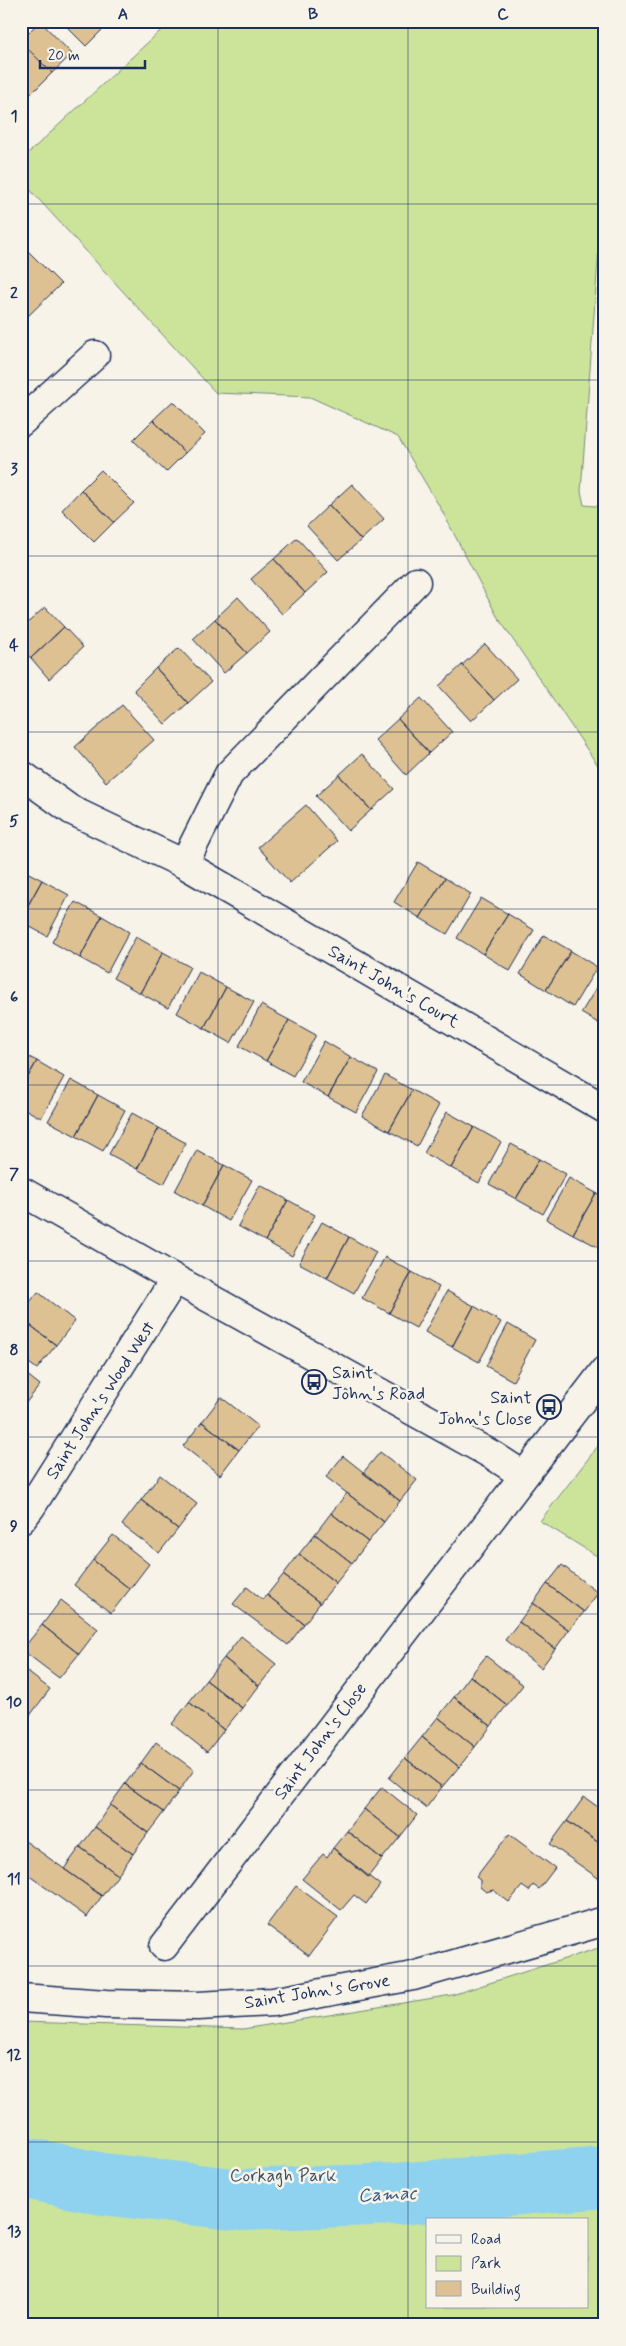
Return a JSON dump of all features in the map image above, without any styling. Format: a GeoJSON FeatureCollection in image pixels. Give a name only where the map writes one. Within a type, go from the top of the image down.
{"type":"FeatureCollection","features":[{"type":"Feature","properties":{"kind":"street"},"geometry":{"type":"LineString","coordinates":[[21,422],[95,355]]}},
{"type":"Feature","properties":{"kind":"street"},"geometry":{"type":"LineString","coordinates":[[184,864],[229,774],[416,582]]}},
{"type":"Feature","properties":{"kind":"street","name":"Saint John's Court"},"geometry":{"type":"LineString","coordinates":[[21,774],[71,810],[184,864],[605,1109]]}},
{"type":"Feature","properties":{"kind":"street"},"geometry":{"type":"LineString","coordinates":[[21,1191],[485,1451],[523,1475]]}},
{"type":"Feature","properties":{"kind":"street","name":"Saint John's Wood West"},"geometry":{"type":"LineString","coordinates":[[21,1520],[176,1279]]}},
{"type":"Feature","properties":{"kind":"street","name":"Saint John's Close"},"geometry":{"type":"LineString","coordinates":[[164,1946],[605,1370]]}},
{"type":"Feature","properties":{"kind":"street","name":"Saint John's Grove"},"geometry":{"type":"LineString","coordinates":[[21,1998],[106,2004],[198,2006],[273,2002],[412,1976],[605,1921]]}},
{"type":"Feature","properties":{"kind":"green space"},"geometry":{"type":"Polygon","coordinates":[[[171,21],[605,21],[605,166],[581,491],[584,505],[605,507],[605,776],[497,616],[441,509],[398,437],[310,397],[216,393],[21,180],[21,160],[171,21]]]}},
{"type":"Feature","properties":{"kind":"green space"},"geometry":{"type":"Polygon","coordinates":[[[605,1437],[605,1561],[540,1521],[605,1437]]]}},
{"type":"Feature","properties":{"kind":"green space","name":"Corkagh Park"},"geometry":{"type":"Polygon","coordinates":[[[605,1946],[605,2325],[21,2325],[21,2022],[243,2029],[452,1995],[605,1946]]]}},
{"type":"Feature","properties":{"kind":"building"},"geometry":{"type":"Polygon","coordinates":[[[40,21],[72,54],[52,73],[21,42],[40,21]]]}},
{"type":"Feature","properties":{"kind":"building"},"geometry":{"type":"Polygon","coordinates":[[[61,21],[100,21],[106,26],[86,46],[61,21]]]}},
{"type":"Feature","properties":{"kind":"building"},"geometry":{"type":"Polygon","coordinates":[[[21,42],[52,73],[32,93],[21,82],[21,42]]]}},
{"type":"Feature","properties":{"kind":"building"},"geometry":{"type":"Polygon","coordinates":[[[28,251],[61,284],[27,317],[21,312],[21,257],[28,251]]]}},
{"type":"Feature","properties":{"kind":"building"},"geometry":{"type":"Polygon","coordinates":[[[173,401],[205,434],[185,453],[153,420],[173,401]]]}},
{"type":"Feature","properties":{"kind":"building"},"geometry":{"type":"Polygon","coordinates":[[[153,420],[185,453],[166,472],[133,440],[153,420]]]}},
{"type":"Feature","properties":{"kind":"building"},"geometry":{"type":"Polygon","coordinates":[[[101,470],[134,503],[114,522],[81,490],[101,470]]]}},
{"type":"Feature","properties":{"kind":"building"},"geometry":{"type":"Polygon","coordinates":[[[352,484],[384,519],[361,540],[329,505],[352,484]]]}},
{"type":"Feature","properties":{"kind":"building"},"geometry":{"type":"Polygon","coordinates":[[[81,490],[114,522],[94,542],[62,510],[81,490]]]}},
{"type":"Feature","properties":{"kind":"building"},"geometry":{"type":"Polygon","coordinates":[[[329,505],[361,540],[338,560],[307,526],[329,505]]]}},
{"type":"Feature","properties":{"kind":"building"},"geometry":{"type":"Polygon","coordinates":[[[297,538],[328,572],[305,593],[274,559],[297,538]]]}},
{"type":"Feature","properties":{"kind":"building"},"geometry":{"type":"Polygon","coordinates":[[[274,559],[305,593],[282,614],[251,579],[274,559]]]}},
{"type":"Feature","properties":{"kind":"building"},"geometry":{"type":"Polygon","coordinates":[[[238,597],[270,632],[247,653],[215,619],[238,597]]]}},
{"type":"Feature","properties":{"kind":"building"},"geometry":{"type":"Polygon","coordinates":[[[45,607],[64,627],[31,658],[21,649],[21,629],[45,607]]]}},
{"type":"Feature","properties":{"kind":"building"},"geometry":{"type":"Polygon","coordinates":[[[215,619],[247,653],[224,673],[193,639],[215,619]]]}},
{"type":"Feature","properties":{"kind":"building"},"geometry":{"type":"Polygon","coordinates":[[[64,627],[83,647],[49,679],[31,658],[64,627]]]}},
{"type":"Feature","properties":{"kind":"building"},"geometry":{"type":"Polygon","coordinates":[[[485,644],[517,679],[494,700],[462,665],[485,644]]]}},
{"type":"Feature","properties":{"kind":"building"},"geometry":{"type":"Polygon","coordinates":[[[179,648],[211,682],[188,703],[156,668],[179,648]]]}},
{"type":"Feature","properties":{"kind":"building"},"geometry":{"type":"Polygon","coordinates":[[[462,665],[494,700],[471,721],[439,686],[462,665]]]}},
{"type":"Feature","properties":{"kind":"building"},"geometry":{"type":"Polygon","coordinates":[[[156,668],[188,703],[165,724],[134,690],[156,668]]]}},
{"type":"Feature","properties":{"kind":"building"},"geometry":{"type":"Polygon","coordinates":[[[421,698],[452,732],[429,753],[398,719],[421,698]]]}},
{"type":"Feature","properties":{"kind":"building"},"geometry":{"type":"Polygon","coordinates":[[[122,705],[154,740],[106,782],[75,747],[122,705]]]}},
{"type":"Feature","properties":{"kind":"building"},"geometry":{"type":"Polygon","coordinates":[[[398,719],[429,753],[406,775],[375,740],[398,719]]]}},
{"type":"Feature","properties":{"kind":"building"},"geometry":{"type":"Polygon","coordinates":[[[362,754],[394,789],[371,810],[339,775],[362,754]]]}},
{"type":"Feature","properties":{"kind":"building"},"geometry":{"type":"Polygon","coordinates":[[[339,775],[371,810],[348,831],[316,796],[339,775]]]}},
{"type":"Feature","properties":{"kind":"building"},"geometry":{"type":"Polygon","coordinates":[[[306,805],[337,841],[290,883],[258,847],[306,805]]]}},
{"type":"Feature","properties":{"kind":"building"},"geometry":{"type":"Polygon","coordinates":[[[418,862],[445,878],[420,918],[394,902],[418,862]]]}},
{"type":"Feature","properties":{"kind":"building"},"geometry":{"type":"Polygon","coordinates":[[[21,869],[42,880],[21,918],[21,869]]]}},
{"type":"Feature","properties":{"kind":"building"},"geometry":{"type":"Polygon","coordinates":[[[445,878],[471,894],[447,934],[420,918],[445,878]]]}},
{"type":"Feature","properties":{"kind":"building"},"geometry":{"type":"Polygon","coordinates":[[[42,880],[69,895],[47,936],[21,922],[21,918],[42,880]]]}},
{"type":"Feature","properties":{"kind":"building"},"geometry":{"type":"Polygon","coordinates":[[[481,898],[508,914],[483,954],[457,938],[481,898]]]}},
{"type":"Feature","properties":{"kind":"building"},"geometry":{"type":"Polygon","coordinates":[[[75,902],[102,916],[80,958],[52,942],[75,902]]]}},
{"type":"Feature","properties":{"kind":"building"},"geometry":{"type":"Polygon","coordinates":[[[508,914],[534,930],[510,971],[483,954],[508,914]]]}},
{"type":"Feature","properties":{"kind":"building"},"geometry":{"type":"Polygon","coordinates":[[[102,916],[129,932],[107,973],[80,958],[102,916]]]}},
{"type":"Feature","properties":{"kind":"building"},"geometry":{"type":"Polygon","coordinates":[[[544,935],[571,951],[546,990],[520,974],[544,935]]]}},
{"type":"Feature","properties":{"kind":"building"},"geometry":{"type":"Polygon","coordinates":[[[136,937],[163,952],[140,993],[113,978],[136,937]]]}},
{"type":"Feature","properties":{"kind":"building"},"geometry":{"type":"Polygon","coordinates":[[[571,951],[597,967],[573,1007],[546,990],[571,951]]]}},
{"type":"Feature","properties":{"kind":"building"},"geometry":{"type":"Polygon","coordinates":[[[163,952],[190,967],[168,1008],[140,993],[163,952]]]}},
{"type":"Feature","properties":{"kind":"building"},"geometry":{"type":"Polygon","coordinates":[[[199,972],[226,987],[204,1028],[177,1013],[199,972]]]}},
{"type":"Feature","properties":{"kind":"building"},"geometry":{"type":"Polygon","coordinates":[[[605,974],[605,1027],[581,1013],[605,974]]]}},
{"type":"Feature","properties":{"kind":"building"},"geometry":{"type":"Polygon","coordinates":[[[226,987],[254,1002],[231,1043],[204,1028],[226,987]]]}},
{"type":"Feature","properties":{"kind":"building"},"geometry":{"type":"Polygon","coordinates":[[[261,1005],[289,1020],[266,1061],[239,1046],[261,1005]]]}},
{"type":"Feature","properties":{"kind":"building"},"geometry":{"type":"Polygon","coordinates":[[[289,1020],[316,1035],[293,1076],[266,1061],[289,1020]]]}},
{"type":"Feature","properties":{"kind":"building"},"geometry":{"type":"Polygon","coordinates":[[[324,1041],[351,1057],[328,1097],[301,1082],[324,1041]]]}},
{"type":"Feature","properties":{"kind":"building"},"geometry":{"type":"Polygon","coordinates":[[[21,1053],[37,1061],[21,1089],[21,1053]]]}},
{"type":"Feature","properties":{"kind":"building"},"geometry":{"type":"Polygon","coordinates":[[[351,1057],[378,1072],[356,1112],[328,1097],[351,1057]]]}},
{"type":"Feature","properties":{"kind":"building"},"geometry":{"type":"Polygon","coordinates":[[[37,1061],[64,1077],[41,1118],[21,1107],[21,1089],[37,1061]]]}},
{"type":"Feature","properties":{"kind":"building"},"geometry":{"type":"Polygon","coordinates":[[[385,1075],[412,1090],[389,1131],[362,1116],[385,1075]]]}},
{"type":"Feature","properties":{"kind":"building"},"geometry":{"type":"Polygon","coordinates":[[[71,1080],[98,1095],[76,1136],[48,1121],[71,1080]]]}},
{"type":"Feature","properties":{"kind":"building"},"geometry":{"type":"Polygon","coordinates":[[[412,1090],[439,1105],[417,1146],[389,1131],[412,1090]]]}},
{"type":"Feature","properties":{"kind":"building"},"geometry":{"type":"Polygon","coordinates":[[[98,1095],[125,1110],[103,1151],[76,1136],[98,1095]]]}},
{"type":"Feature","properties":{"kind":"building"},"geometry":{"type":"Polygon","coordinates":[[[447,1112],[474,1127],[451,1168],[424,1153],[447,1112]]]}},
{"type":"Feature","properties":{"kind":"building"},"geometry":{"type":"Polygon","coordinates":[[[132,1113],[159,1128],[137,1169],[109,1154],[132,1113]]]}},
{"type":"Feature","properties":{"kind":"building"},"geometry":{"type":"Polygon","coordinates":[[[474,1127],[501,1142],[479,1183],[451,1168],[474,1127]]]}},
{"type":"Feature","properties":{"kind":"building"},"geometry":{"type":"Polygon","coordinates":[[[159,1128],[186,1143],[164,1184],[137,1169],[159,1128]]]}},
{"type":"Feature","properties":{"kind":"building"},"geometry":{"type":"Polygon","coordinates":[[[511,1144],[539,1159],[516,1199],[489,1184],[511,1144]]]}},
{"type":"Feature","properties":{"kind":"building"},"geometry":{"type":"Polygon","coordinates":[[[197,1150],[224,1165],[202,1206],[175,1191],[197,1150]]]}},
{"type":"Feature","properties":{"kind":"building"},"geometry":{"type":"Polygon","coordinates":[[[539,1159],[566,1174],[543,1214],[516,1199],[539,1159]]]}},
{"type":"Feature","properties":{"kind":"building"},"geometry":{"type":"Polygon","coordinates":[[[224,1165],[252,1180],[229,1221],[202,1206],[224,1165]]]}},
{"type":"Feature","properties":{"kind":"building"},"geometry":{"type":"Polygon","coordinates":[[[569,1178],[596,1193],[573,1234],[546,1219],[569,1178]]]}},
{"type":"Feature","properties":{"kind":"building"},"geometry":{"type":"Polygon","coordinates":[[[260,1185],[288,1200],[265,1241],[238,1226],[260,1185]]]}},
{"type":"Feature","properties":{"kind":"building"},"geometry":{"type":"Polygon","coordinates":[[[596,1193],[605,1197],[605,1241],[600,1248],[573,1234],[596,1193]]]}},
{"type":"Feature","properties":{"kind":"building"},"geometry":{"type":"Polygon","coordinates":[[[288,1200],[315,1215],[292,1256],[265,1241],[288,1200]]]}},
{"type":"Feature","properties":{"kind":"building"},"geometry":{"type":"Polygon","coordinates":[[[322,1222],[349,1237],[327,1278],[299,1263],[322,1222]]]}},
{"type":"Feature","properties":{"kind":"building"},"geometry":{"type":"Polygon","coordinates":[[[349,1237],[376,1252],[354,1293],[327,1278],[349,1237]]]}},
{"type":"Feature","properties":{"kind":"building"},"geometry":{"type":"Polygon","coordinates":[[[385,1257],[412,1272],[389,1313],[362,1298],[385,1257]]]}},
{"type":"Feature","properties":{"kind":"building"},"geometry":{"type":"Polygon","coordinates":[[[412,1272],[439,1287],[416,1328],[389,1313],[412,1272]]]}},
{"type":"Feature","properties":{"kind":"building"},"geometry":{"type":"Polygon","coordinates":[[[447,1291],[474,1306],[452,1347],[425,1332],[447,1291]]]}},
{"type":"Feature","properties":{"kind":"building"},"geometry":{"type":"Polygon","coordinates":[[[38,1292],[75,1321],[56,1345],[21,1318],[21,1313],[38,1292]]]}},
{"type":"Feature","properties":{"kind":"building"},"geometry":{"type":"Polygon","coordinates":[[[474,1306],[501,1322],[479,1362],[452,1347],[474,1306]]]}},
{"type":"Feature","properties":{"kind":"building"},"geometry":{"type":"Polygon","coordinates":[[[21,1318],[56,1345],[37,1369],[21,1357],[21,1318]]]}},
{"type":"Feature","properties":{"kind":"building"},"geometry":{"type":"Polygon","coordinates":[[[508,1324],[535,1340],[513,1381],[486,1366],[508,1324]]]}},
{"type":"Feature","properties":{"kind":"building"},"geometry":{"type":"Polygon","coordinates":[[[21,1370],[40,1385],[21,1409],[21,1370]]]}},
{"type":"Feature","properties":{"kind":"building"},"geometry":{"type":"Polygon","coordinates":[[[221,1397],[258,1426],[239,1450],[202,1422],[221,1397]]]}},
{"type":"Feature","properties":{"kind":"building"},"geometry":{"type":"Polygon","coordinates":[[[202,1422],[239,1450],[220,1475],[183,1446],[202,1422]]]}},
{"type":"Feature","properties":{"kind":"building"},"geometry":{"type":"Polygon","coordinates":[[[380,1452],[417,1480],[400,1501],[363,1473],[380,1452]]]}},
{"type":"Feature","properties":{"kind":"building"},"geometry":{"type":"Polygon","coordinates":[[[343,1456],[400,1501],[384,1522],[326,1477],[343,1456]]]}},
{"type":"Feature","properties":{"kind":"building"},"geometry":{"type":"Polygon","coordinates":[[[160,1475],[197,1504],[178,1529],[141,1500],[160,1475]]]}},
{"type":"Feature","properties":{"kind":"building"},"geometry":{"type":"Polygon","coordinates":[[[347,1493],[384,1522],[368,1542],[331,1513],[347,1493]]]}},
{"type":"Feature","properties":{"kind":"building"},"geometry":{"type":"Polygon","coordinates":[[[141,1500],[178,1529],[159,1553],[122,1525],[141,1500]]]}},
{"type":"Feature","properties":{"kind":"building"},"geometry":{"type":"Polygon","coordinates":[[[331,1513],[368,1542],[352,1563],[315,1534],[331,1513]]]}},
{"type":"Feature","properties":{"kind":"building"},"geometry":{"type":"Polygon","coordinates":[[[315,1534],[352,1563],[336,1583],[299,1554],[315,1534]]]}},
{"type":"Feature","properties":{"kind":"building"},"geometry":{"type":"Polygon","coordinates":[[[113,1535],[149,1564],[130,1589],[93,1560],[113,1535]]]}},
{"type":"Feature","properties":{"kind":"building"},"geometry":{"type":"Polygon","coordinates":[[[299,1554],[336,1583],[320,1603],[283,1575],[299,1554]]]}},
{"type":"Feature","properties":{"kind":"building"},"geometry":{"type":"Polygon","coordinates":[[[93,1560],[130,1589],[111,1613],[74,1585],[93,1560]]]}},
{"type":"Feature","properties":{"kind":"building"},"geometry":{"type":"Polygon","coordinates":[[[562,1565],[598,1593],[584,1612],[547,1584],[562,1565]]]}},
{"type":"Feature","properties":{"kind":"building"},"geometry":{"type":"Polygon","coordinates":[[[283,1575],[320,1603],[304,1624],[267,1595],[283,1575]]]}},
{"type":"Feature","properties":{"kind":"building"},"geometry":{"type":"Polygon","coordinates":[[[547,1584],[584,1612],[569,1630],[533,1603],[547,1584]]]}},
{"type":"Feature","properties":{"kind":"building"},"geometry":{"type":"Polygon","coordinates":[[[247,1587],[263,1600],[267,1595],[304,1624],[288,1645],[233,1604],[247,1587]]]}},
{"type":"Feature","properties":{"kind":"building"},"geometry":{"type":"Polygon","coordinates":[[[61,1600],[98,1629],[79,1654],[42,1625],[61,1600]]]}},
{"type":"Feature","properties":{"kind":"building"},"geometry":{"type":"Polygon","coordinates":[[[533,1603],[569,1630],[555,1649],[519,1622],[533,1603]]]}},
{"type":"Feature","properties":{"kind":"building"},"geometry":{"type":"Polygon","coordinates":[[[519,1622],[555,1649],[541,1668],[505,1640],[519,1622]]]}},
{"type":"Feature","properties":{"kind":"building"},"geometry":{"type":"Polygon","coordinates":[[[42,1625],[79,1654],[59,1678],[22,1650],[42,1625]]]}},
{"type":"Feature","properties":{"kind":"building"},"geometry":{"type":"Polygon","coordinates":[[[241,1636],[276,1664],[259,1686],[224,1658],[241,1636]]]}},
{"type":"Feature","properties":{"kind":"building"},"geometry":{"type":"Polygon","coordinates":[[[486,1656],[523,1685],[507,1705],[470,1676],[486,1656]]]}},
{"type":"Feature","properties":{"kind":"building"},"geometry":{"type":"Polygon","coordinates":[[[224,1658],[259,1686],[242,1708],[206,1680],[224,1658]]]}},
{"type":"Feature","properties":{"kind":"building"},"geometry":{"type":"Polygon","coordinates":[[[21,1667],[50,1689],[31,1714],[21,1707],[21,1667]]]}},
{"type":"Feature","properties":{"kind":"building"},"geometry":{"type":"Polygon","coordinates":[[[470,1676],[507,1705],[491,1726],[454,1697],[470,1676]]]}},
{"type":"Feature","properties":{"kind":"building"},"geometry":{"type":"Polygon","coordinates":[[[206,1680],[242,1708],[224,1730],[189,1702],[206,1680]]]}},
{"type":"Feature","properties":{"kind":"building"},"geometry":{"type":"Polygon","coordinates":[[[454,1697],[491,1726],[475,1747],[438,1717],[454,1697]]]}},
{"type":"Feature","properties":{"kind":"building"},"geometry":{"type":"Polygon","coordinates":[[[189,1702],[224,1730],[207,1752],[172,1724],[189,1702]]]}},
{"type":"Feature","properties":{"kind":"building"},"geometry":{"type":"Polygon","coordinates":[[[21,1707],[31,1714],[21,1726],[21,1707]]]}},
{"type":"Feature","properties":{"kind":"building"},"geometry":{"type":"Polygon","coordinates":[[[438,1717],[475,1747],[459,1767],[422,1737],[438,1717]]]}},
{"type":"Feature","properties":{"kind":"building"},"geometry":{"type":"Polygon","coordinates":[[[422,1737],[459,1767],[442,1787],[405,1758],[422,1737]]]}},
{"type":"Feature","properties":{"kind":"building"},"geometry":{"type":"Polygon","coordinates":[[[156,1742],[194,1770],[179,1791],[141,1763],[156,1742]]]}},
{"type":"Feature","properties":{"kind":"building"},"geometry":{"type":"Polygon","coordinates":[[[405,1758],[442,1787],[426,1808],[389,1778],[405,1758]]]}},
{"type":"Feature","properties":{"kind":"building"},"geometry":{"type":"Polygon","coordinates":[[[141,1763],[179,1791],[164,1812],[125,1784],[141,1763]]]}},
{"type":"Feature","properties":{"kind":"building"},"geometry":{"type":"Polygon","coordinates":[[[125,1784],[164,1812],[148,1833],[110,1805],[125,1784]]]}},
{"type":"Feature","properties":{"kind":"building"},"geometry":{"type":"Polygon","coordinates":[[[382,1787],[417,1815],[400,1837],[364,1809],[382,1787]]]}},
{"type":"Feature","properties":{"kind":"building"},"geometry":{"type":"Polygon","coordinates":[[[584,1797],[605,1812],[605,1847],[567,1821],[584,1797]]]}},
{"type":"Feature","properties":{"kind":"building"},"geometry":{"type":"Polygon","coordinates":[[[110,1805],[148,1833],[133,1854],[95,1827],[110,1805]]]}},
{"type":"Feature","properties":{"kind":"building"},"geometry":{"type":"Polygon","coordinates":[[[364,1809],[400,1837],[382,1859],[347,1831],[364,1809]]]}},
{"type":"Feature","properties":{"kind":"building"},"geometry":{"type":"Polygon","coordinates":[[[567,1821],[605,1847],[605,1869],[598,1878],[550,1844],[567,1821]]]}},
{"type":"Feature","properties":{"kind":"building"},"geometry":{"type":"Polygon","coordinates":[[[95,1827],[133,1854],[118,1875],[80,1847],[95,1827]]]}},
{"type":"Feature","properties":{"kind":"building"},"geometry":{"type":"Polygon","coordinates":[[[347,1831],[382,1859],[368,1877],[333,1848],[347,1831]]]}},
{"type":"Feature","properties":{"kind":"building"},"geometry":{"type":"Polygon","coordinates":[[[509,1834],[555,1868],[539,1889],[533,1885],[529,1891],[522,1886],[509,1902],[493,1890],[486,1892],[480,1887],[480,1880],[476,1877],[509,1834]]]}},
{"type":"Feature","properties":{"kind":"building"},"geometry":{"type":"Polygon","coordinates":[[[21,1838],[102,1896],[87,1917],[21,1870],[21,1838]]]}},
{"type":"Feature","properties":{"kind":"building"},"geometry":{"type":"Polygon","coordinates":[[[80,1847],[118,1875],[102,1896],[64,1869],[80,1847]]]}},
{"type":"Feature","properties":{"kind":"building"},"geometry":{"type":"Polygon","coordinates":[[[333,1848],[380,1885],[366,1904],[354,1895],[341,1910],[302,1879],[323,1854],[327,1857],[333,1848]]]}},
{"type":"Feature","properties":{"kind":"building"},"geometry":{"type":"Polygon","coordinates":[[[296,1886],[338,1917],[309,1956],[267,1925],[296,1886]]]}},
{"type":"Feature","properties":{"kind":"waterway","name":"Camac"},"geometry":{"type":"LineString","coordinates":[[21,2167],[103,2184],[241,2200],[396,2194],[605,2177]]}},
{"type":"Feature","properties":{"kind":"place","name":"Saint John's Road"},"geometry":{"type":"Point","coordinates":[314,1382]}},
{"type":"Feature","properties":{"kind":"place","name":"Saint John's Close"},"geometry":{"type":"Point","coordinates":[549,1407]}}]}
